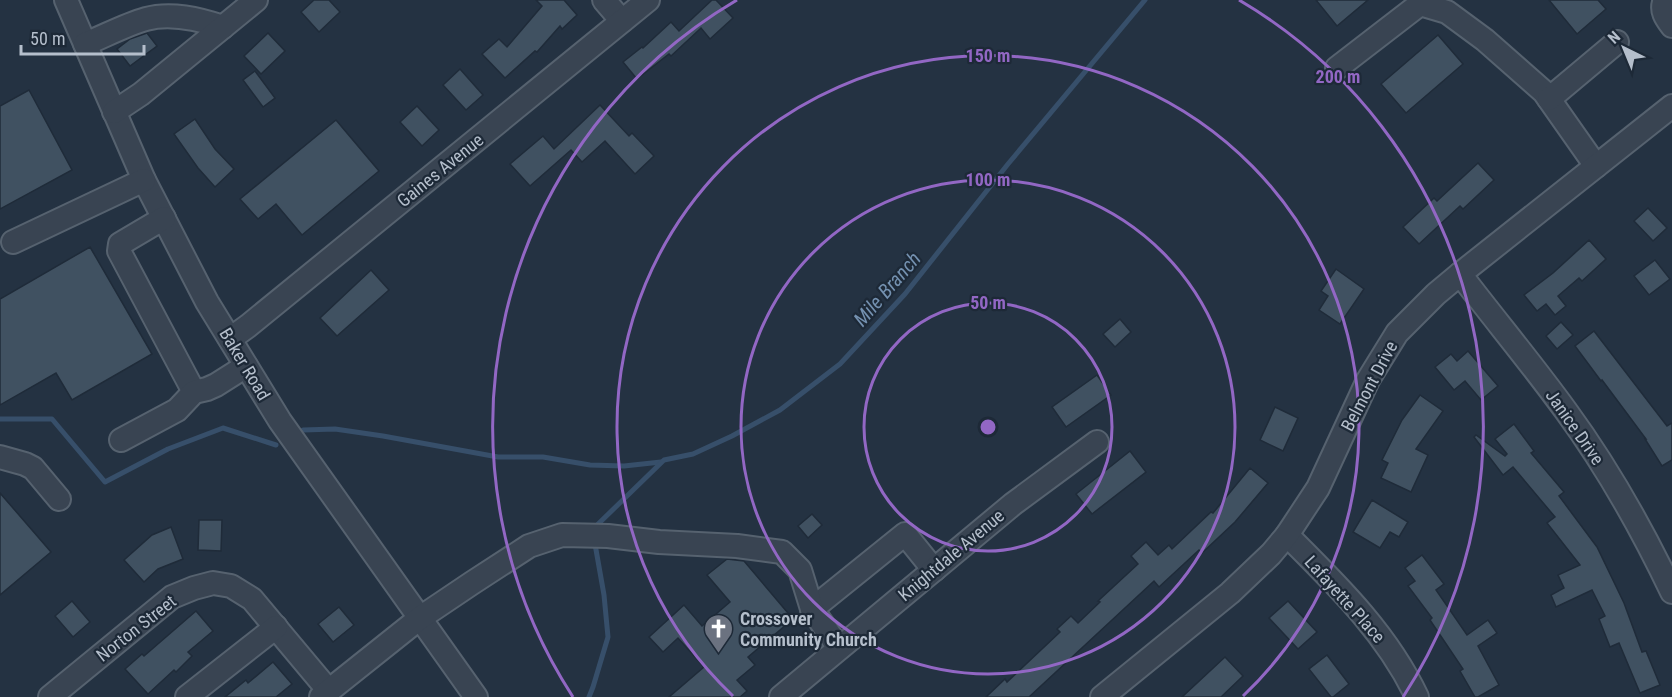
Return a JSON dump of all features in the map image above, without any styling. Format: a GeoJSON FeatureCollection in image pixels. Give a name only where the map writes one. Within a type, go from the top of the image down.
{"type":"FeatureCollection","features":[{"type":"Feature","properties":{"kind":"street","name":"Baker Road"},"geometry":{"type":"LineString","coordinates":[[66,0],[144,180],[207,302],[280,421],[476,697]]}},
{"type":"Feature","properties":{"kind":"street"},"geometry":{"type":"LineString","coordinates":[[114,112],[141,94],[256,0]]}},
{"type":"Feature","properties":{"kind":"street"},"geometry":{"type":"LineString","coordinates":[[604,0],[622,21]]}},
{"type":"Feature","properties":{"kind":"street","name":"Gaines Avenue"},"geometry":{"type":"LineString","coordinates":[[230,339],[258,319],[648,0]]}},
{"type":"Feature","properties":{"kind":"street"},"geometry":{"type":"LineString","coordinates":[[1665,0],[1663,3],[1664,16],[1672,26]]}},
{"type":"Feature","properties":{"kind":"street"},"geometry":{"type":"LineString","coordinates":[[1337,68],[1420,4],[1447,12],[1485,40],[1549,99],[1596,166]]}},
{"type":"Feature","properties":{"kind":"street"},"geometry":{"type":"LineString","coordinates":[[85,44],[145,19],[158,17],[196,18],[223,27]]}},
{"type":"Feature","properties":{"kind":"street"},"geometry":{"type":"LineString","coordinates":[[1549,99],[1617,42]]}},
{"type":"Feature","properties":{"kind":"street","name":"Belmont Drive"},"geometry":{"type":"LineString","coordinates":[[1102,697],[1230,593],[1271,555],[1318,488],[1368,380],[1397,333],[1436,294],[1460,274],[1672,106]]}},
{"type":"Feature","properties":{"kind":"street"},"geometry":{"type":"LineString","coordinates":[[13,242],[144,180]]}},
{"type":"Feature","properties":{"kind":"street"},"geometry":{"type":"LineString","coordinates":[[164,218],[120,244],[119,251],[194,392]]}},
{"type":"Feature","properties":{"kind":"street","name":"Janice Drive"},"geometry":{"type":"LineString","coordinates":[[1460,274],[1567,412],[1611,479],[1652,549],[1672,592]]}},
{"type":"Feature","properties":{"kind":"street"},"geometry":{"type":"LineString","coordinates":[[120,440],[177,410],[194,392],[216,385],[246,366]]}},
{"type":"Feature","properties":{"kind":"street","name":"Knightdale Avenue"},"geometry":{"type":"LineString","coordinates":[[781,697],[1013,504],[1097,442]]}},
{"type":"Feature","properties":{"kind":"street"},"geometry":{"type":"LineString","coordinates":[[0,457],[33,468],[59,499]]}},
{"type":"Feature","properties":{"kind":"street"},"geometry":{"type":"LineString","coordinates":[[812,609],[905,534],[934,570]]}},
{"type":"Feature","properties":{"kind":"street"},"geometry":{"type":"LineString","coordinates":[[325,694],[420,618],[529,546],[562,535],[608,536],[659,542],[737,546],[782,552],[800,570],[812,609],[839,648]]}},
{"type":"Feature","properties":{"kind":"street","name":"Lafayette Place"},"geometry":{"type":"LineString","coordinates":[[1287,535],[1348,596],[1387,645],[1417,697]]}},
{"type":"Feature","properties":{"kind":"street","name":"Norton Street"},"geometry":{"type":"LineString","coordinates":[[50,697],[172,597],[213,583],[231,586],[252,599],[276,627],[325,694]]}},
{"type":"Feature","properties":{"kind":"street"},"geometry":{"type":"LineString","coordinates":[[187,697],[276,627]]}},
{"type":"Feature","properties":{"kind":"building"},"geometry":{"type":"Polygon","coordinates":[[[314,0],[329,0],[340,12],[319,32],[301,12],[314,0]]]}},
{"type":"Feature","properties":{"kind":"building"},"geometry":{"type":"Polygon","coordinates":[[[536,0],[564,0],[577,15],[562,29],[560,26],[537,52],[535,51],[505,78],[482,54],[499,39],[507,47],[542,6],[536,0]]]}},
{"type":"Feature","properties":{"kind":"building"},"geometry":{"type":"Polygon","coordinates":[[[712,0],[716,0],[733,18],[710,39],[701,28],[671,56],[669,54],[637,79],[623,62],[643,48],[671,22],[679,31],[712,0]]]}},
{"type":"Feature","properties":{"kind":"building"},"geometry":{"type":"Polygon","coordinates":[[[1316,0],[1368,0],[1337,26],[1316,0]]]}},
{"type":"Feature","properties":{"kind":"building"},"geometry":{"type":"Polygon","coordinates":[[[1549,0],[1598,0],[1606,9],[1577,34],[1549,0]]]}},
{"type":"Feature","properties":{"kind":"building"},"geometry":{"type":"Polygon","coordinates":[[[147,33],[157,46],[130,66],[117,49],[130,39],[147,33]]]}},
{"type":"Feature","properties":{"kind":"building"},"geometry":{"type":"Polygon","coordinates":[[[268,33],[285,51],[261,74],[244,56],[268,33]]]}},
{"type":"Feature","properties":{"kind":"building"},"geometry":{"type":"Polygon","coordinates":[[[1438,35],[1463,64],[1406,113],[1381,84],[1438,35]]]}},
{"type":"Feature","properties":{"kind":"building"},"geometry":{"type":"Polygon","coordinates":[[[460,69],[483,95],[466,110],[443,85],[460,69]]]}},
{"type":"Feature","properties":{"kind":"building"},"geometry":{"type":"Polygon","coordinates":[[[255,71],[275,98],[263,107],[243,80],[255,71]]]}},
{"type":"Feature","properties":{"kind":"building"},"geometry":{"type":"Polygon","coordinates":[[[29,90],[72,170],[0,209],[0,106],[29,90]]]}},
{"type":"Feature","properties":{"kind":"building"},"geometry":{"type":"Polygon","coordinates":[[[600,105],[629,136],[632,133],[654,156],[635,174],[605,141],[582,162],[571,150],[530,186],[510,164],[543,136],[554,149],[600,105]]]}},
{"type":"Feature","properties":{"kind":"building"},"geometry":{"type":"Polygon","coordinates":[[[417,106],[439,130],[422,146],[400,122],[417,106]]]}},
{"type":"Feature","properties":{"kind":"building"},"geometry":{"type":"Polygon","coordinates":[[[195,119],[215,149],[234,169],[215,187],[198,168],[174,134],[195,119]]]}},
{"type":"Feature","properties":{"kind":"building"},"geometry":{"type":"Polygon","coordinates":[[[336,120],[379,171],[302,235],[276,204],[258,219],[240,199],[336,120]]]}},
{"type":"Feature","properties":{"kind":"building"},"geometry":{"type":"Polygon","coordinates":[[[1478,163],[1494,180],[1463,209],[1460,206],[1419,244],[1403,227],[1434,198],[1437,201],[1478,163]]]}},
{"type":"Feature","properties":{"kind":"building"},"geometry":{"type":"Polygon","coordinates":[[[1648,208],[1667,228],[1653,241],[1634,221],[1648,208]]]}},
{"type":"Feature","properties":{"kind":"building"},"geometry":{"type":"Polygon","coordinates":[[[1589,240],[1606,259],[1582,281],[1579,278],[1558,296],[1566,306],[1555,315],[1546,304],[1537,311],[1524,295],[1553,273],[1589,240]]]}},
{"type":"Feature","properties":{"kind":"building"},"geometry":{"type":"Polygon","coordinates":[[[90,247],[152,354],[72,400],[56,373],[0,405],[0,299],[90,247]]]}},
{"type":"Feature","properties":{"kind":"building"},"geometry":{"type":"Polygon","coordinates":[[[1655,260],[1670,279],[1649,295],[1634,276],[1655,260]]]}},
{"type":"Feature","properties":{"kind":"building"},"geometry":{"type":"Polygon","coordinates":[[[1336,269],[1364,289],[1340,324],[1319,310],[1328,296],[1321,291],[1336,269]]]}},
{"type":"Feature","properties":{"kind":"building"},"geometry":{"type":"Polygon","coordinates":[[[371,270],[389,290],[337,336],[320,318],[371,270]]]}},
{"type":"Feature","properties":{"kind":"building"},"geometry":{"type":"Polygon","coordinates":[[[1120,319],[1131,332],[1115,347],[1103,334],[1120,319]]]}},
{"type":"Feature","properties":{"kind":"building"},"geometry":{"type":"Polygon","coordinates":[[[1561,322],[1573,335],[1557,349],[1546,336],[1561,322]]]}},
{"type":"Feature","properties":{"kind":"building"},"geometry":{"type":"Polygon","coordinates":[[[1594,331],[1667,426],[1672,423],[1672,460],[1662,466],[1646,439],[1575,346],[1594,331]]]}},
{"type":"Feature","properties":{"kind":"building"},"geometry":{"type":"Polygon","coordinates":[[[1468,351],[1498,386],[1481,400],[1465,381],[1454,390],[1435,367],[1451,354],[1457,361],[1468,351]]]}},
{"type":"Feature","properties":{"kind":"building"},"geometry":{"type":"Polygon","coordinates":[[[1097,375],[1111,395],[1066,427],[1052,407],[1097,375]]]}},
{"type":"Feature","properties":{"kind":"building"},"geometry":{"type":"Polygon","coordinates":[[[1420,395],[1443,411],[1416,449],[1428,455],[1411,492],[1381,478],[1388,463],[1382,460],[1402,420],[1420,395]]]}},
{"type":"Feature","properties":{"kind":"building"},"geometry":{"type":"Polygon","coordinates":[[[1275,407],[1298,418],[1283,451],[1260,440],[1275,407]]]}},
{"type":"Feature","properties":{"kind":"building"},"geometry":{"type":"Polygon","coordinates":[[[1514,424],[1534,451],[1531,453],[1564,492],[1559,496],[1597,547],[1624,603],[1642,652],[1646,651],[1660,685],[1640,693],[1619,643],[1610,647],[1599,619],[1605,616],[1592,590],[1556,607],[1551,595],[1564,588],[1558,575],[1580,565],[1547,523],[1555,517],[1513,467],[1503,475],[1474,437],[1476,435],[1505,456],[1507,454],[1495,439],[1514,424]]]}},
{"type":"Feature","properties":{"kind":"building"},"geometry":{"type":"Polygon","coordinates":[[[1130,451],[1146,472],[1092,514],[1076,494],[1130,451]]]}},
{"type":"Feature","properties":{"kind":"building"},"geometry":{"type":"Polygon","coordinates":[[[1250,468],[1268,483],[1235,522],[1202,553],[1199,550],[1159,587],[1154,581],[1029,697],[986,697],[1005,679],[1007,682],[1060,632],[1057,629],[1071,616],[1078,623],[1100,602],[1098,601],[1138,564],[1131,556],[1146,542],[1158,555],[1169,545],[1172,549],[1211,512],[1213,513],[1250,468]]]}},
{"type":"Feature","properties":{"kind":"building"},"geometry":{"type":"Polygon","coordinates":[[[0,493],[51,552],[0,595],[0,493]]]}},
{"type":"Feature","properties":{"kind":"building"},"geometry":{"type":"Polygon","coordinates":[[[1372,500],[1408,522],[1399,537],[1390,532],[1380,548],[1353,532],[1372,500]]]}},
{"type":"Feature","properties":{"kind":"building"},"geometry":{"type":"Polygon","coordinates":[[[812,514],[822,525],[808,538],[798,526],[812,514]]]}},
{"type":"Feature","properties":{"kind":"building"},"geometry":{"type":"Polygon","coordinates":[[[199,520],[222,520],[221,551],[198,550],[199,520]]]}},
{"type":"Feature","properties":{"kind":"building"},"geometry":{"type":"Polygon","coordinates":[[[171,527],[183,559],[158,569],[144,582],[124,560],[152,535],[171,527]]]}},
{"type":"Feature","properties":{"kind":"building"},"geometry":{"type":"Polygon","coordinates":[[[1422,555],[1444,584],[1436,590],[1467,635],[1488,620],[1497,633],[1478,646],[1499,685],[1478,697],[1475,697],[1460,671],[1463,669],[1430,620],[1432,618],[1408,586],[1415,581],[1405,568],[1422,555]]]}},
{"type":"Feature","properties":{"kind":"building"},"geometry":{"type":"Polygon","coordinates":[[[727,559],[744,561],[793,619],[748,657],[755,665],[737,680],[747,691],[740,697],[669,697],[704,667],[678,638],[663,652],[649,637],[684,605],[702,626],[730,602],[707,575],[727,559]]]}},
{"type":"Feature","properties":{"kind":"building"},"geometry":{"type":"Polygon","coordinates":[[[72,601],[90,622],[73,637],[55,616],[72,601]]]}},
{"type":"Feature","properties":{"kind":"building"},"geometry":{"type":"Polygon","coordinates":[[[1288,601],[1317,632],[1298,649],[1269,618],[1288,601]]]}},
{"type":"Feature","properties":{"kind":"building"},"geometry":{"type":"Polygon","coordinates":[[[339,607],[354,625],[333,642],[318,624],[339,607]]]}},
{"type":"Feature","properties":{"kind":"building"},"geometry":{"type":"Polygon","coordinates":[[[196,611],[213,631],[188,652],[192,656],[176,672],[174,670],[148,694],[125,669],[142,654],[144,656],[196,611]]]}},
{"type":"Feature","properties":{"kind":"building"},"geometry":{"type":"Polygon","coordinates":[[[1327,655],[1349,684],[1333,697],[1309,669],[1327,655]]]}},
{"type":"Feature","properties":{"kind":"building"},"geometry":{"type":"Polygon","coordinates":[[[1225,657],[1243,676],[1221,697],[1182,697],[1225,657]]]}},
{"type":"Feature","properties":{"kind":"building"},"geometry":{"type":"Polygon","coordinates":[[[273,662],[292,684],[276,697],[225,697],[246,680],[248,683],[273,662]]]}},
{"type":"Feature","properties":{"kind":"waterway","name":"Mile Branch"},"geometry":{"type":"LineString","coordinates":[[594,528],[664,460],[693,454],[780,410],[840,364],[905,294],[1008,164],[1145,0]]}},
{"type":"Feature","properties":{"kind":"waterway"},"geometry":{"type":"LineString","coordinates":[[0,419],[52,419],[105,482],[168,449],[223,428],[276,445]]}},
{"type":"Feature","properties":{"kind":"waterway"},"geometry":{"type":"LineString","coordinates":[[303,430],[335,429],[498,457],[543,457],[590,465],[624,466],[661,462]]}},
{"type":"Feature","properties":{"kind":"waterway","name":"Mile Branch"},"geometry":{"type":"LineString","coordinates":[[589,697],[608,637],[604,595],[595,544]]}},
{"type":"Feature","properties":{"kind":"place","name":"Crossover Community Church"},"geometry":{"type":"Point","coordinates":[719,654]}}]}
